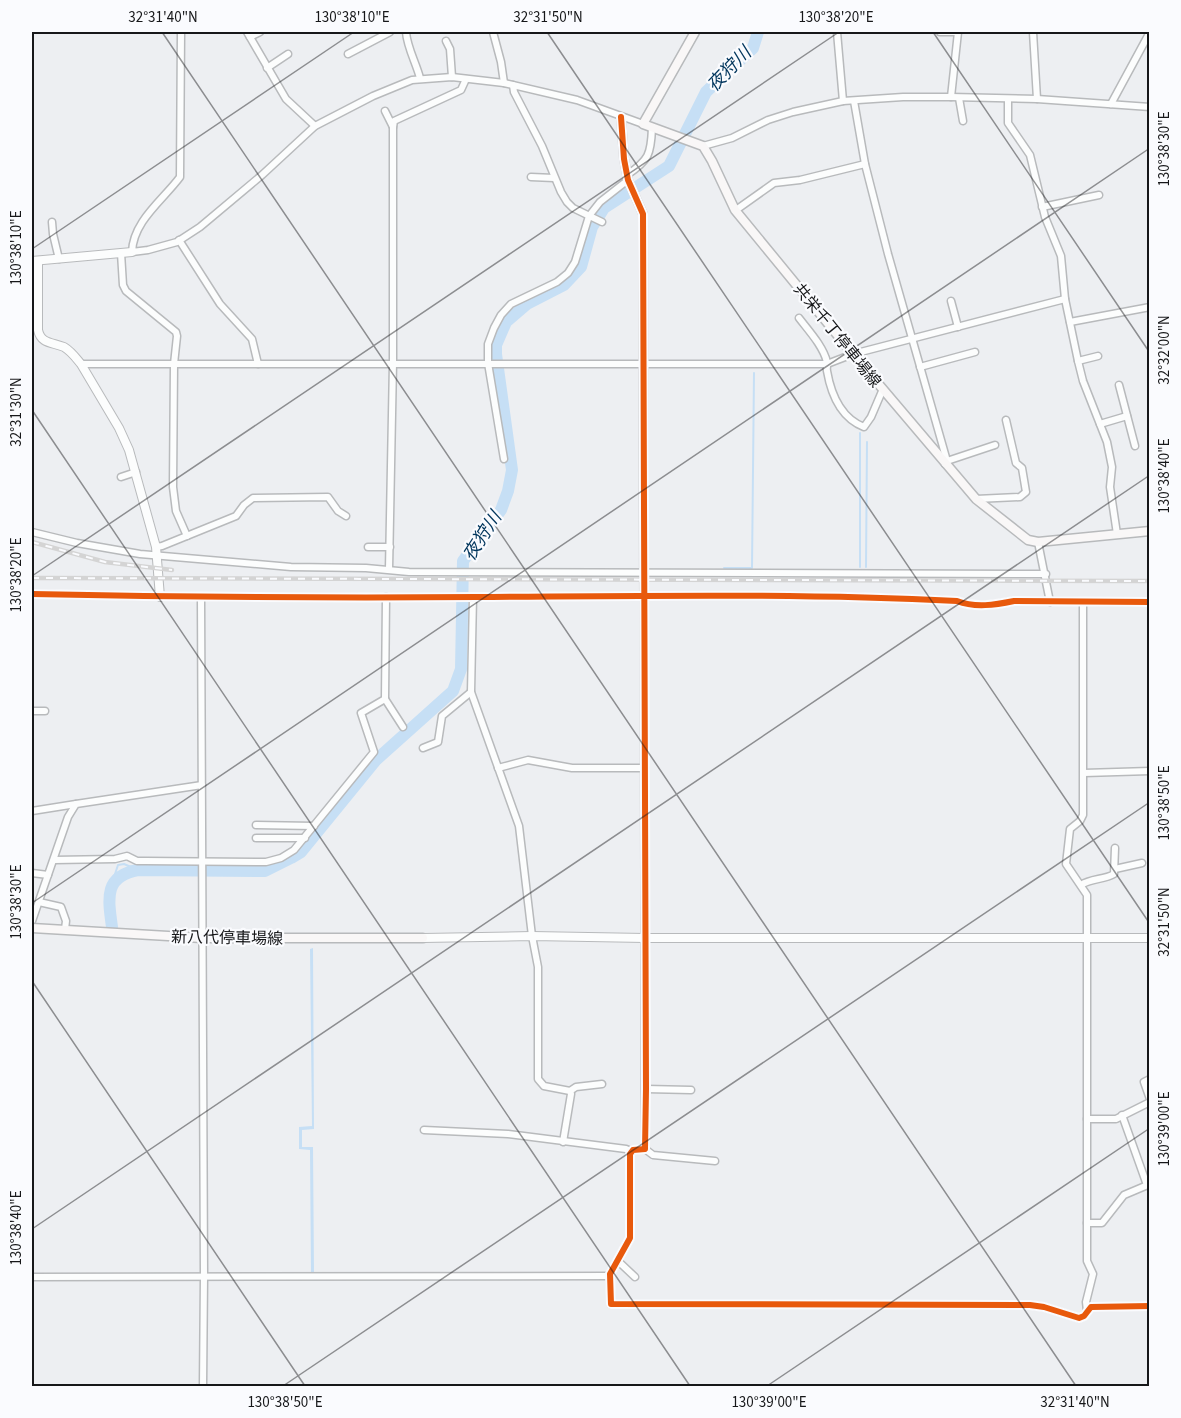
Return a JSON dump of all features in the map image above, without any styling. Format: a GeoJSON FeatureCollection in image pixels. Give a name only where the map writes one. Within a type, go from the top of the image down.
{"type":"FeatureCollection","features":[{"type":"Feature","properties":{"kind":"main road"},"geometry":{"type":"LineString","coordinates":[[695,32],[648,126],[703,146]]}},
{"type":"Feature","properties":{"kind":"main road","name":"共栄千丁停車場線"},"geometry":{"type":"LineString","coordinates":[[703,146],[736,210],[853,354],[976,499],[1029,540],[1038,543]]}},
{"type":"Feature","properties":{"kind":"main road"},"geometry":{"type":"LineString","coordinates":[[1038,543],[1149,531]]}},
{"type":"Feature","properties":{"kind":"main road","name":"新八代停車場線"},"geometry":{"type":"LineString","coordinates":[[32,928],[202,938],[423,938]]}},
{"type":"Feature","properties":{"kind":"street"},"geometry":{"type":"LineString","coordinates":[[132,252],[132,244],[146,217],[157,201],[180,177],[181,32]]}},
{"type":"Feature","properties":{"kind":"street"},"geometry":{"type":"LineString","coordinates":[[260,32],[248,34],[286,99],[315,126]]}},
{"type":"Feature","properties":{"kind":"street"},"geometry":{"type":"LineString","coordinates":[[348,54],[390,32]]}},
{"type":"Feature","properties":{"kind":"street"},"geometry":{"type":"LineString","coordinates":[[406,32],[420,78]]}},
{"type":"Feature","properties":{"kind":"street"},"geometry":{"type":"LineString","coordinates":[[493,32],[504,83]]}},
{"type":"Feature","properties":{"kind":"street"},"geometry":{"type":"LineString","coordinates":[[837,32],[843,101]]}},
{"type":"Feature","properties":{"kind":"street"},"geometry":{"type":"LineString","coordinates":[[940,32],[958,32],[951,97]]}},
{"type":"Feature","properties":{"kind":"street"},"geometry":{"type":"LineString","coordinates":[[1033,32],[1037,99]]}},
{"type":"Feature","properties":{"kind":"street"},"geometry":{"type":"LineString","coordinates":[[1111,104],[1149,32]]}},
{"type":"Feature","properties":{"kind":"street"},"geometry":{"type":"LineString","coordinates":[[446,41],[450,49],[452,77]]}},
{"type":"Feature","properties":{"kind":"street"},"geometry":{"type":"LineString","coordinates":[[267,68],[288,54]]}},
{"type":"Feature","properties":{"kind":"street"},"geometry":{"type":"LineString","coordinates":[[160,597],[155,551],[136,472],[125,438],[81,364],[66,348],[39,338],[35,261],[121,254],[166,246],[180,240],[200,227],[244,190],[315,126],[398,85],[420,78],[452,77],[504,83],[577,100],[648,126],[651,147],[648,157],[628,179],[600,202],[590,216],[575,262],[568,273],[556,282],[511,304],[501,315],[488,344],[504,459]]}},
{"type":"Feature","properties":{"kind":"street"},"geometry":{"type":"LineString","coordinates":[[389,569],[393,363],[393,127],[394,121],[461,90],[466,80]]}},
{"type":"Feature","properties":{"kind":"street"},"geometry":{"type":"LineString","coordinates":[[513,85],[514,92],[567,202],[573,208],[601,222]]}},
{"type":"Feature","properties":{"kind":"street"},"geometry":{"type":"LineString","coordinates":[[703,146],[732,138],[777,117],[843,101],[951,97],[1037,99],[1149,107]]}},
{"type":"Feature","properties":{"kind":"street"},"geometry":{"type":"LineString","coordinates":[[959,98],[963,121]]}},
{"type":"Feature","properties":{"kind":"street"},"geometry":{"type":"LineString","coordinates":[[1008,99],[1008,123],[1030,155],[1042,207],[1061,256],[1065,299],[1078,361],[1083,381],[1107,442],[1112,467],[1110,487],[1118,534]]}},
{"type":"Feature","properties":{"kind":"street"},"geometry":{"type":"LineString","coordinates":[[854,101],[865,164],[946,463],[995,446]]}},
{"type":"Feature","properties":{"kind":"street"},"geometry":{"type":"LineString","coordinates":[[385,111],[393,127]]}},
{"type":"Feature","properties":{"kind":"street"},"geometry":{"type":"LineString","coordinates":[[621,117],[628,179],[643,214],[645,1149]]}},
{"type":"Feature","properties":{"kind":"street"},"geometry":{"type":"LineString","coordinates":[[736,210],[774,183],[800,180],[865,164]]}},
{"type":"Feature","properties":{"kind":"street"},"geometry":{"type":"LineString","coordinates":[[531,177],[554,178]]}},
{"type":"Feature","properties":{"kind":"street"},"geometry":{"type":"LineString","coordinates":[[1042,207],[1099,195]]}},
{"type":"Feature","properties":{"kind":"street"},"geometry":{"type":"LineString","coordinates":[[52,222],[59,259]]}},
{"type":"Feature","properties":{"kind":"street"},"geometry":{"type":"LineString","coordinates":[[180,240],[220,304],[252,339],[258,363]]}},
{"type":"Feature","properties":{"kind":"street"},"geometry":{"type":"LineString","coordinates":[[121,254],[123,285],[126,291],[176,332],[173,487],[176,511],[187,536]]}},
{"type":"Feature","properties":{"kind":"street"},"geometry":{"type":"LineString","coordinates":[[81,364],[827,364],[853,354],[1065,299]]}},
{"type":"Feature","properties":{"kind":"street"},"geometry":{"type":"LineString","coordinates":[[951,301],[958,327]]}},
{"type":"Feature","properties":{"kind":"street"},"geometry":{"type":"LineString","coordinates":[[1070,322],[1149,307]]}},
{"type":"Feature","properties":{"kind":"street"},"geometry":{"type":"LineString","coordinates":[[799,318],[811,333],[827,364],[836,401],[843,412],[864,427],[883,389]]}},
{"type":"Feature","properties":{"kind":"street"},"geometry":{"type":"LineString","coordinates":[[920,367],[975,352]]}},
{"type":"Feature","properties":{"kind":"street"},"geometry":{"type":"LineString","coordinates":[[1078,361],[1098,356]]}},
{"type":"Feature","properties":{"kind":"street"},"geometry":{"type":"LineString","coordinates":[[1119,385],[1135,446]]}},
{"type":"Feature","properties":{"kind":"street"},"geometry":{"type":"LineString","coordinates":[[1100,424],[1127,416]]}},
{"type":"Feature","properties":{"kind":"street"},"geometry":{"type":"LineString","coordinates":[[976,499],[1020,497],[1026,492],[1022,468],[1016,463],[1006,420]]}},
{"type":"Feature","properties":{"kind":"street"},"geometry":{"type":"LineString","coordinates":[[121,477],[136,472]]}},
{"type":"Feature","properties":{"kind":"street"},"geometry":{"type":"LineString","coordinates":[[155,551],[236,516],[253,498],[328,497],[338,511],[346,516]]}},
{"type":"Feature","properties":{"kind":"street"},"geometry":{"type":"LineString","coordinates":[[32,532],[77,543],[291,567],[645,574],[1046,574]]}},
{"type":"Feature","properties":{"kind":"street"},"geometry":{"type":"LineString","coordinates":[[1038,543],[1050,602]]}},
{"type":"Feature","properties":{"kind":"street"},"geometry":{"type":"LineString","coordinates":[[368,547],[390,547]]}},
{"type":"Feature","properties":{"kind":"street"},"geometry":{"type":"LineString","coordinates":[[32,594],[201,598],[866,597],[957,601],[968,606],[1014,602],[1149,602]]}},
{"type":"Feature","properties":{"kind":"street"},"geometry":{"type":"LineString","coordinates":[[386,597],[386,699],[403,727]]}},
{"type":"Feature","properties":{"kind":"street"},"geometry":{"type":"LineString","coordinates":[[473,597],[470,676],[467,695],[498,768],[519,826],[532,936],[538,967],[538,1079],[544,1086],[570,1091],[576,1087],[602,1084]]}},
{"type":"Feature","properties":{"kind":"street"},"geometry":{"type":"LineString","coordinates":[[201,598],[203,1386]]}},
{"type":"Feature","properties":{"kind":"street"},"geometry":{"type":"LineString","coordinates":[[1083,603],[1083,815],[1080,821],[1070,829],[1066,864],[1087,896],[1087,1261],[1093,1274],[1086,1302],[1087,1311]]}},
{"type":"Feature","properties":{"kind":"street"},"geometry":{"type":"LineString","coordinates":[[423,747],[438,742],[442,716],[467,695]]}},
{"type":"Feature","properties":{"kind":"street"},"geometry":{"type":"LineString","coordinates":[[54,860],[115,859],[127,856],[137,861],[201,863],[273,861],[288,855],[305,838],[374,752],[361,713],[362,710],[386,699]]}},
{"type":"Feature","properties":{"kind":"street"},"geometry":{"type":"LineString","coordinates":[[32,711],[45,711]]}},
{"type":"Feature","properties":{"kind":"street"},"geometry":{"type":"LineString","coordinates":[[498,768],[528,760],[572,768],[645,768]]}},
{"type":"Feature","properties":{"kind":"street"},"geometry":{"type":"LineString","coordinates":[[1084,773],[1149,771]]}},
{"type":"Feature","properties":{"kind":"street"},"geometry":{"type":"LineString","coordinates":[[32,811],[202,785]]}},
{"type":"Feature","properties":{"kind":"street"},"geometry":{"type":"LineString","coordinates":[[32,921],[68,817],[76,804]]}},
{"type":"Feature","properties":{"kind":"street"},"geometry":{"type":"LineString","coordinates":[[256,825],[314,826]]}},
{"type":"Feature","properties":{"kind":"street"},"geometry":{"type":"LineString","coordinates":[[256,838],[305,838]]}},
{"type":"Feature","properties":{"kind":"street"},"geometry":{"type":"LineString","coordinates":[[1081,885],[1086,881],[1114,874],[1115,848]]}},
{"type":"Feature","properties":{"kind":"street"},"geometry":{"type":"LineString","coordinates":[[1115,869],[1142,862]]}},
{"type":"Feature","properties":{"kind":"street"},"geometry":{"type":"LineString","coordinates":[[32,873],[48,875]]}},
{"type":"Feature","properties":{"kind":"street"},"geometry":{"type":"LineString","coordinates":[[39,902],[61,907],[66,921],[65,929]]}},
{"type":"Feature","properties":{"kind":"street"},"geometry":{"type":"LineString","coordinates":[[423,938],[532,936],[1149,938]]}},
{"type":"Feature","properties":{"kind":"street"},"geometry":{"type":"LineString","coordinates":[[1087,1119],[1116,1119],[1149,1101],[1144,1082],[1149,1079]]}},
{"type":"Feature","properties":{"kind":"street"},"geometry":{"type":"LineString","coordinates":[[646,1089],[691,1090]]}},
{"type":"Feature","properties":{"kind":"street"},"geometry":{"type":"LineString","coordinates":[[564,1142],[570,1091]]}},
{"type":"Feature","properties":{"kind":"street"},"geometry":{"type":"LineString","coordinates":[[1087,1223],[1102,1222],[1124,1195],[1148,1185],[1122,1115]]}},
{"type":"Feature","properties":{"kind":"street"},"geometry":{"type":"LineString","coordinates":[[424,1130],[508,1134],[631,1151],[645,1149],[653,1155],[715,1161]]}},
{"type":"Feature","properties":{"kind":"street"},"geometry":{"type":"LineString","coordinates":[[631,1151],[630,1238],[610,1276],[611,1304],[1030,1305],[1079,1318],[1092,1307],[1149,1305]]}},
{"type":"Feature","properties":{"kind":"street"},"geometry":{"type":"LineString","coordinates":[[618,1261],[635,1277]]}},
{"type":"Feature","properties":{"kind":"street"},"geometry":{"type":"LineString","coordinates":[[32,1277],[610,1276]]}},
{"type":"Feature","properties":{"kind":"water"},"geometry":{"type":"Polygon","coordinates":[[[313,948],[314,1129],[302,1130],[302,1147],[313,1147],[314,1273],[311,1273],[310,1150],[299,1149],[299,1127],[312,1126],[310,949],[313,948]]]}},
{"type":"Feature","properties":{"kind":"waterway","name":"夜狩川"},"geometry":{"type":"LineString","coordinates":[[112,927],[111,890],[119,877],[127,873],[138,870],[265,871],[301,852],[376,760],[453,691],[461,669],[463,561],[501,510],[512,470],[496,354],[496,345],[506,322],[527,304],[564,285],[581,267],[592,227],[604,208],[669,166],[706,92],[753,48],[758,32]]}},
{"type":"Feature","properties":{"kind":"waterway"},"geometry":{"type":"LineString","coordinates":[[724,568],[752,568],[754,373]]}},
{"type":"Feature","properties":{"kind":"waterway"},"geometry":{"type":"LineString","coordinates":[[860,433],[860,567]]}},
{"type":"Feature","properties":{"kind":"waterway"},"geometry":{"type":"LineString","coordinates":[[866,567],[867,442]]}},
{"type":"Feature","properties":{"kind":"waterway"},"geometry":{"type":"LineString","coordinates":[[111,886],[118,865],[124,864],[138,870]]}},
{"type":"Feature","properties":{"kind":"railway"},"geometry":{"type":"LineString","coordinates":[[32,542],[105,562],[172,570]]}},
{"type":"Feature","properties":{"kind":"railway"},"geometry":{"type":"LineString","coordinates":[[32,578],[1150,581]]}},
{"type":"Feature","properties":{"kind":"cycle path"},"geometry":{"type":"LineString","coordinates":[[621,117],[628,180],[643,214],[646,1089],[645,1149],[633,1150],[630,1154],[630,1238],[610,1274],[611,1304],[1030,1305],[1079,1318],[1084,1316],[1091,1307],[1150,1306]]}},
{"type":"Feature","properties":{"kind":"cycle path"},"geometry":{"type":"LineString","coordinates":[[32,594],[310,597],[777,596],[897,598],[957,601],[978,605],[1014,601],[1150,602]]}}]}
